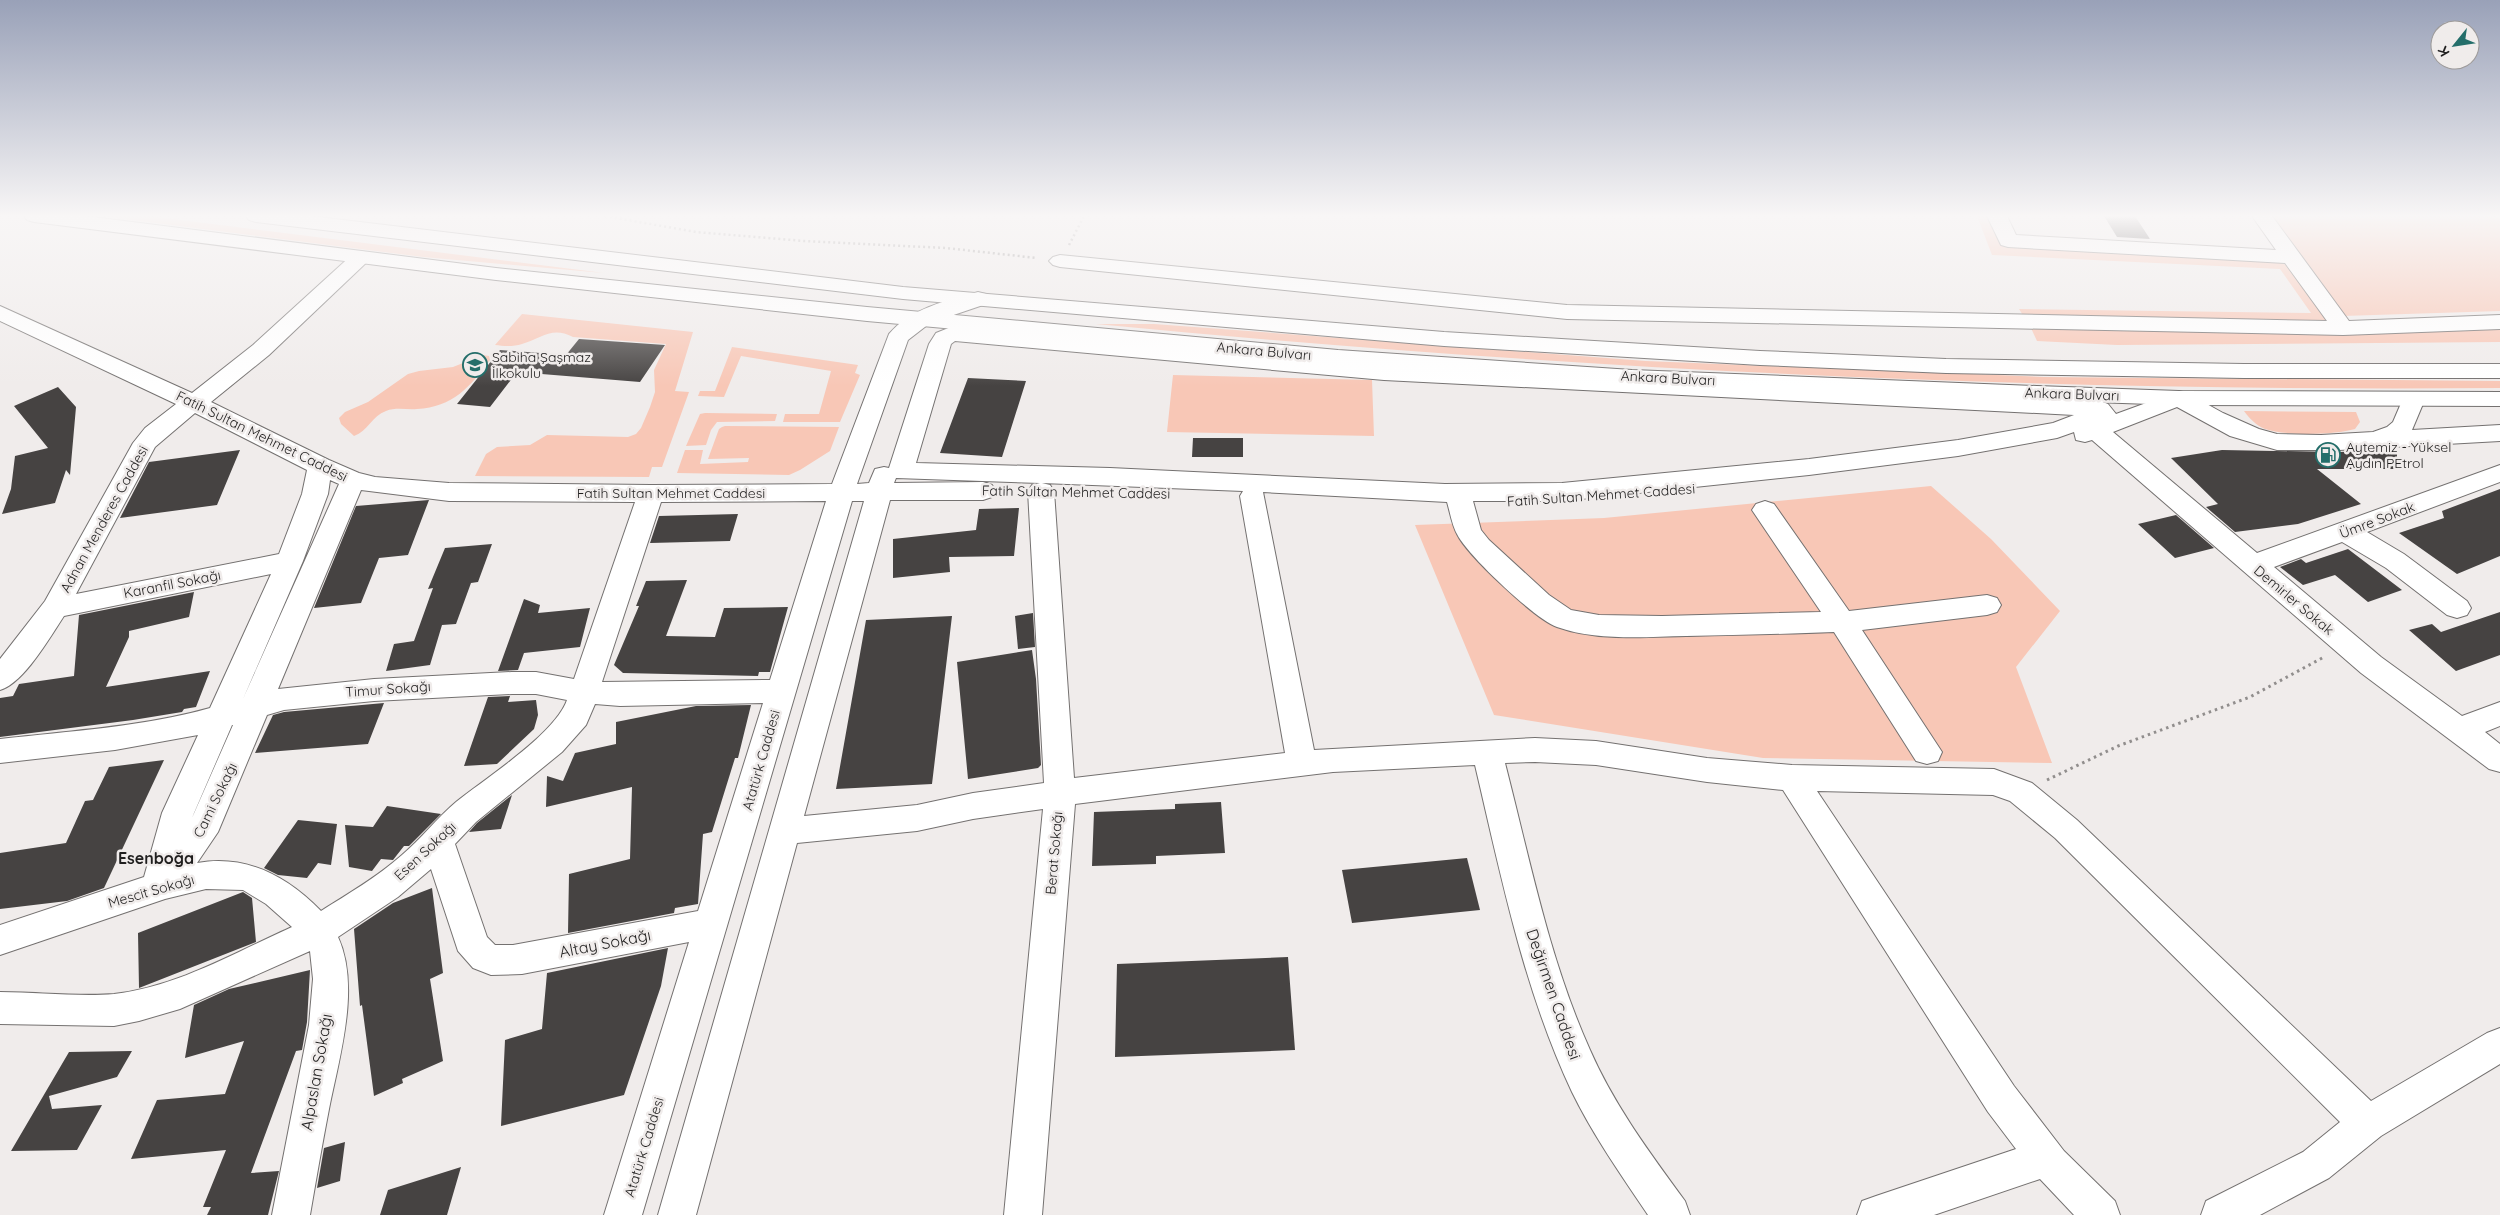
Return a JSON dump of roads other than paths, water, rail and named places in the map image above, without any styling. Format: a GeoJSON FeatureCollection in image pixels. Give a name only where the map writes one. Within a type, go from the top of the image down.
{"type":"FeatureCollection","features":[{"type":"Feature","properties":{"kind":"street","name":"Adnan Menderes Caddesi"},"geometry":{"type":"LineString","coordinates":[[0,679],[32,641],[54,608],[145,443],[164,425],[196,404],[240,369],[344,273]]}},
{"type":"Feature","properties":{"kind":"street","name":"Ankara Bulvarı"},"geometry":{"type":"LineString","coordinates":[[487,273],[923,319],[1338,357],[1632,377],[2179,398],[2500,399]]}},
{"type":"Feature","properties":{"kind":"street","name":"Ankara Bulvarı"},"geometry":{"type":"LineString","coordinates":[[732,273],[903,293],[1444,339],[1760,358],[2065,369],[2500,371]]}},
{"type":"Feature","properties":{"kind":"street"},"geometry":{"type":"LineString","coordinates":[[1184,273],[1566,312],[2343,328],[2500,322]]}},
{"type":"Feature","properties":{"kind":"street"},"geometry":{"type":"LineString","coordinates":[[2302,273],[2343,328]]}},
{"type":"Feature","properties":{"kind":"street"},"geometry":{"type":"LineString","coordinates":[[677,1215],[878,491],[926,351],[928,329],[923,319],[903,293]]}},
{"type":"Feature","properties":{"kind":"street","name":"Atatürk Caddesi"},"geometry":{"type":"LineString","coordinates":[[623,1215],[842,491],[896,339],[906,328],[923,319],[978,299]]}},
{"type":"Feature","properties":{"kind":"street","name":"Fatih Sultan Mehmet Caddesi"},"geometry":{"type":"LineString","coordinates":[[0,313],[196,404],[320,466],[353,480],[394,488],[440,491],[651,494],[842,491],[1040,491],[1460,501],[1552,501],[1873,470],[2000,454],[2096,431],[2179,398]]}},
{"type":"Feature","properties":{"kind":"street"},"geometry":{"type":"LineString","coordinates":[[957,334],[1384,374],[1889,400],[2100,408],[2104,413],[2057,430],[1958,448],[1809,467],[1562,492],[1445,493],[1110,476],[901,471],[940,344],[944,338],[957,334]]}},
{"type":"Feature","properties":{"kind":"street"},"geometry":{"type":"LineString","coordinates":[[2179,398],[2220,423],[2262,439],[2277,442],[2373,440],[2500,433]]}},
{"type":"Feature","properties":{"kind":"street"},"geometry":{"type":"LineString","coordinates":[[2373,440],[2397,433],[2404,424],[2413,399]]}},
{"type":"Feature","properties":{"kind":"street","name":"Demirler Sokak"},"geometry":{"type":"LineString","coordinates":[[2096,431],[2347,645],[2409,695],[2500,760]]}},
{"type":"Feature","properties":{"kind":"street","name":"Cami Sokağı"},"geometry":{"type":"LineString","coordinates":[[158,887],[178,813],[290,561],[315,494],[320,466]]}},
{"type":"Feature","properties":{"kind":"street","name":"Ümre Sokak"},"geometry":{"type":"LineString","coordinates":[[2252,565],[2346,532],[2500,473]]}},
{"type":"Feature","properties":{"kind":"street","name":"Cami Sokağı"},"geometry":{"type":"LineString","coordinates":[[158,887],[202,832],[353,480]]}},
{"type":"Feature","properties":{"kind":"street","name":"Berat Sokağı"},"geometry":{"type":"LineString","coordinates":[[1023,1215],[1060,792],[1040,491]]}},
{"type":"Feature","properties":{"kind":"street","name":"Esen Sokağı"},"geometry":{"type":"LineString","coordinates":[[0,1008],[114,1010],[168,998],[317,932],[386,887],[414,865],[484,796],[564,732],[576,717],[651,494]]}},
{"type":"Feature","properties":{"kind":"street"},"geometry":{"type":"LineString","coordinates":[[1253,496],[1302,764]]}},
{"type":"Feature","properties":{"kind":"street"},"geometry":{"type":"LineString","coordinates":[[1460,501],[1469,533],[1480,547],[1539,602],[1564,619],[1599,625],[1662,626],[1842,622],[1986,604]]}},
{"type":"Feature","properties":{"kind":"street"},"geometry":{"type":"LineString","coordinates":[[1765,510],[1842,622],[1927,752]]}},
{"type":"Feature","properties":{"kind":"street"},"geometry":{"type":"LineString","coordinates":[[2346,532],[2400,565],[2458,608]]}},
{"type":"Feature","properties":{"kind":"street","name":"Karanfil Sokağı"},"geometry":{"type":"LineString","coordinates":[[54,608],[290,561]]}},
{"type":"Feature","properties":{"kind":"street","name":"Timur Sokağı"},"geometry":{"type":"LineString","coordinates":[[0,751],[115,738],[187,726],[258,704],[329,693],[435,685],[536,684],[584,692],[620,695],[781,690]]}},
{"type":"Feature","properties":{"kind":"street"},"geometry":{"type":"LineString","coordinates":[[2459,730],[2500,714]]}},
{"type":"Feature","properties":{"kind":"street"},"geometry":{"type":"LineString","coordinates":[[785,831],[917,818],[973,806],[1060,792],[1302,764],[1535,750],[1596,754],[1707,770],[1792,778],[1994,782],[2021,792],[2066,829],[2368,1123]]}},
{"type":"Feature","properties":{"kind":"street","name":"Değirmen Caddesi"},"geometry":{"type":"LineString","coordinates":[[1487,752],[1537,952],[1576,1061],[1618,1138],[1671,1215]]}},
{"type":"Feature","properties":{"kind":"street"},"geometry":{"type":"LineString","coordinates":[[1792,778],[2001,1098],[2047,1158],[2101,1215]]}},
{"type":"Feature","properties":{"kind":"street","name":"Altay Sokağı"},"geometry":{"type":"LineString","coordinates":[[438,841],[470,940],[477,953],[484,958],[497,962],[522,959],[713,922]]}},
{"type":"Feature","properties":{"kind":"street","name":"Mescit Sokağı"},"geometry":{"type":"LineString","coordinates":[[0,940],[158,887],[209,875],[232,874],[252,878],[269,886],[290,904],[317,932]]}},
{"type":"Feature","properties":{"kind":"street","name":"Alpaslan Sokağı"},"geometry":{"type":"LineString","coordinates":[[291,1215],[323,1048],[330,989],[329,959],[324,943],[317,932]]}},
{"type":"Feature","properties":{"kind":"street"},"geometry":{"type":"LineString","coordinates":[[2220,1215],[2316,1165],[2368,1123],[2500,1045]]}},
{"type":"Feature","properties":{"kind":"street"},"geometry":{"type":"LineString","coordinates":[[1876,1215],[2047,1158]]}},
{"type":"Feature","properties":{"kind":"place","name":"Sabiha Şaşmaz İlkokulu"},"geometry":{"type":"Point","coordinates":[475,365]}},
{"type":"Feature","properties":{"kind":"place","name":"Aytemiz - Yüksel Aydın PEtrol"},"geometry":{"type":"Point","coordinates":[2328,455]}},
{"type":"Feature","properties":{"kind":"district","name":"Esenboğa"},"geometry":{"type":"Point","coordinates":[156,858]}}]}
